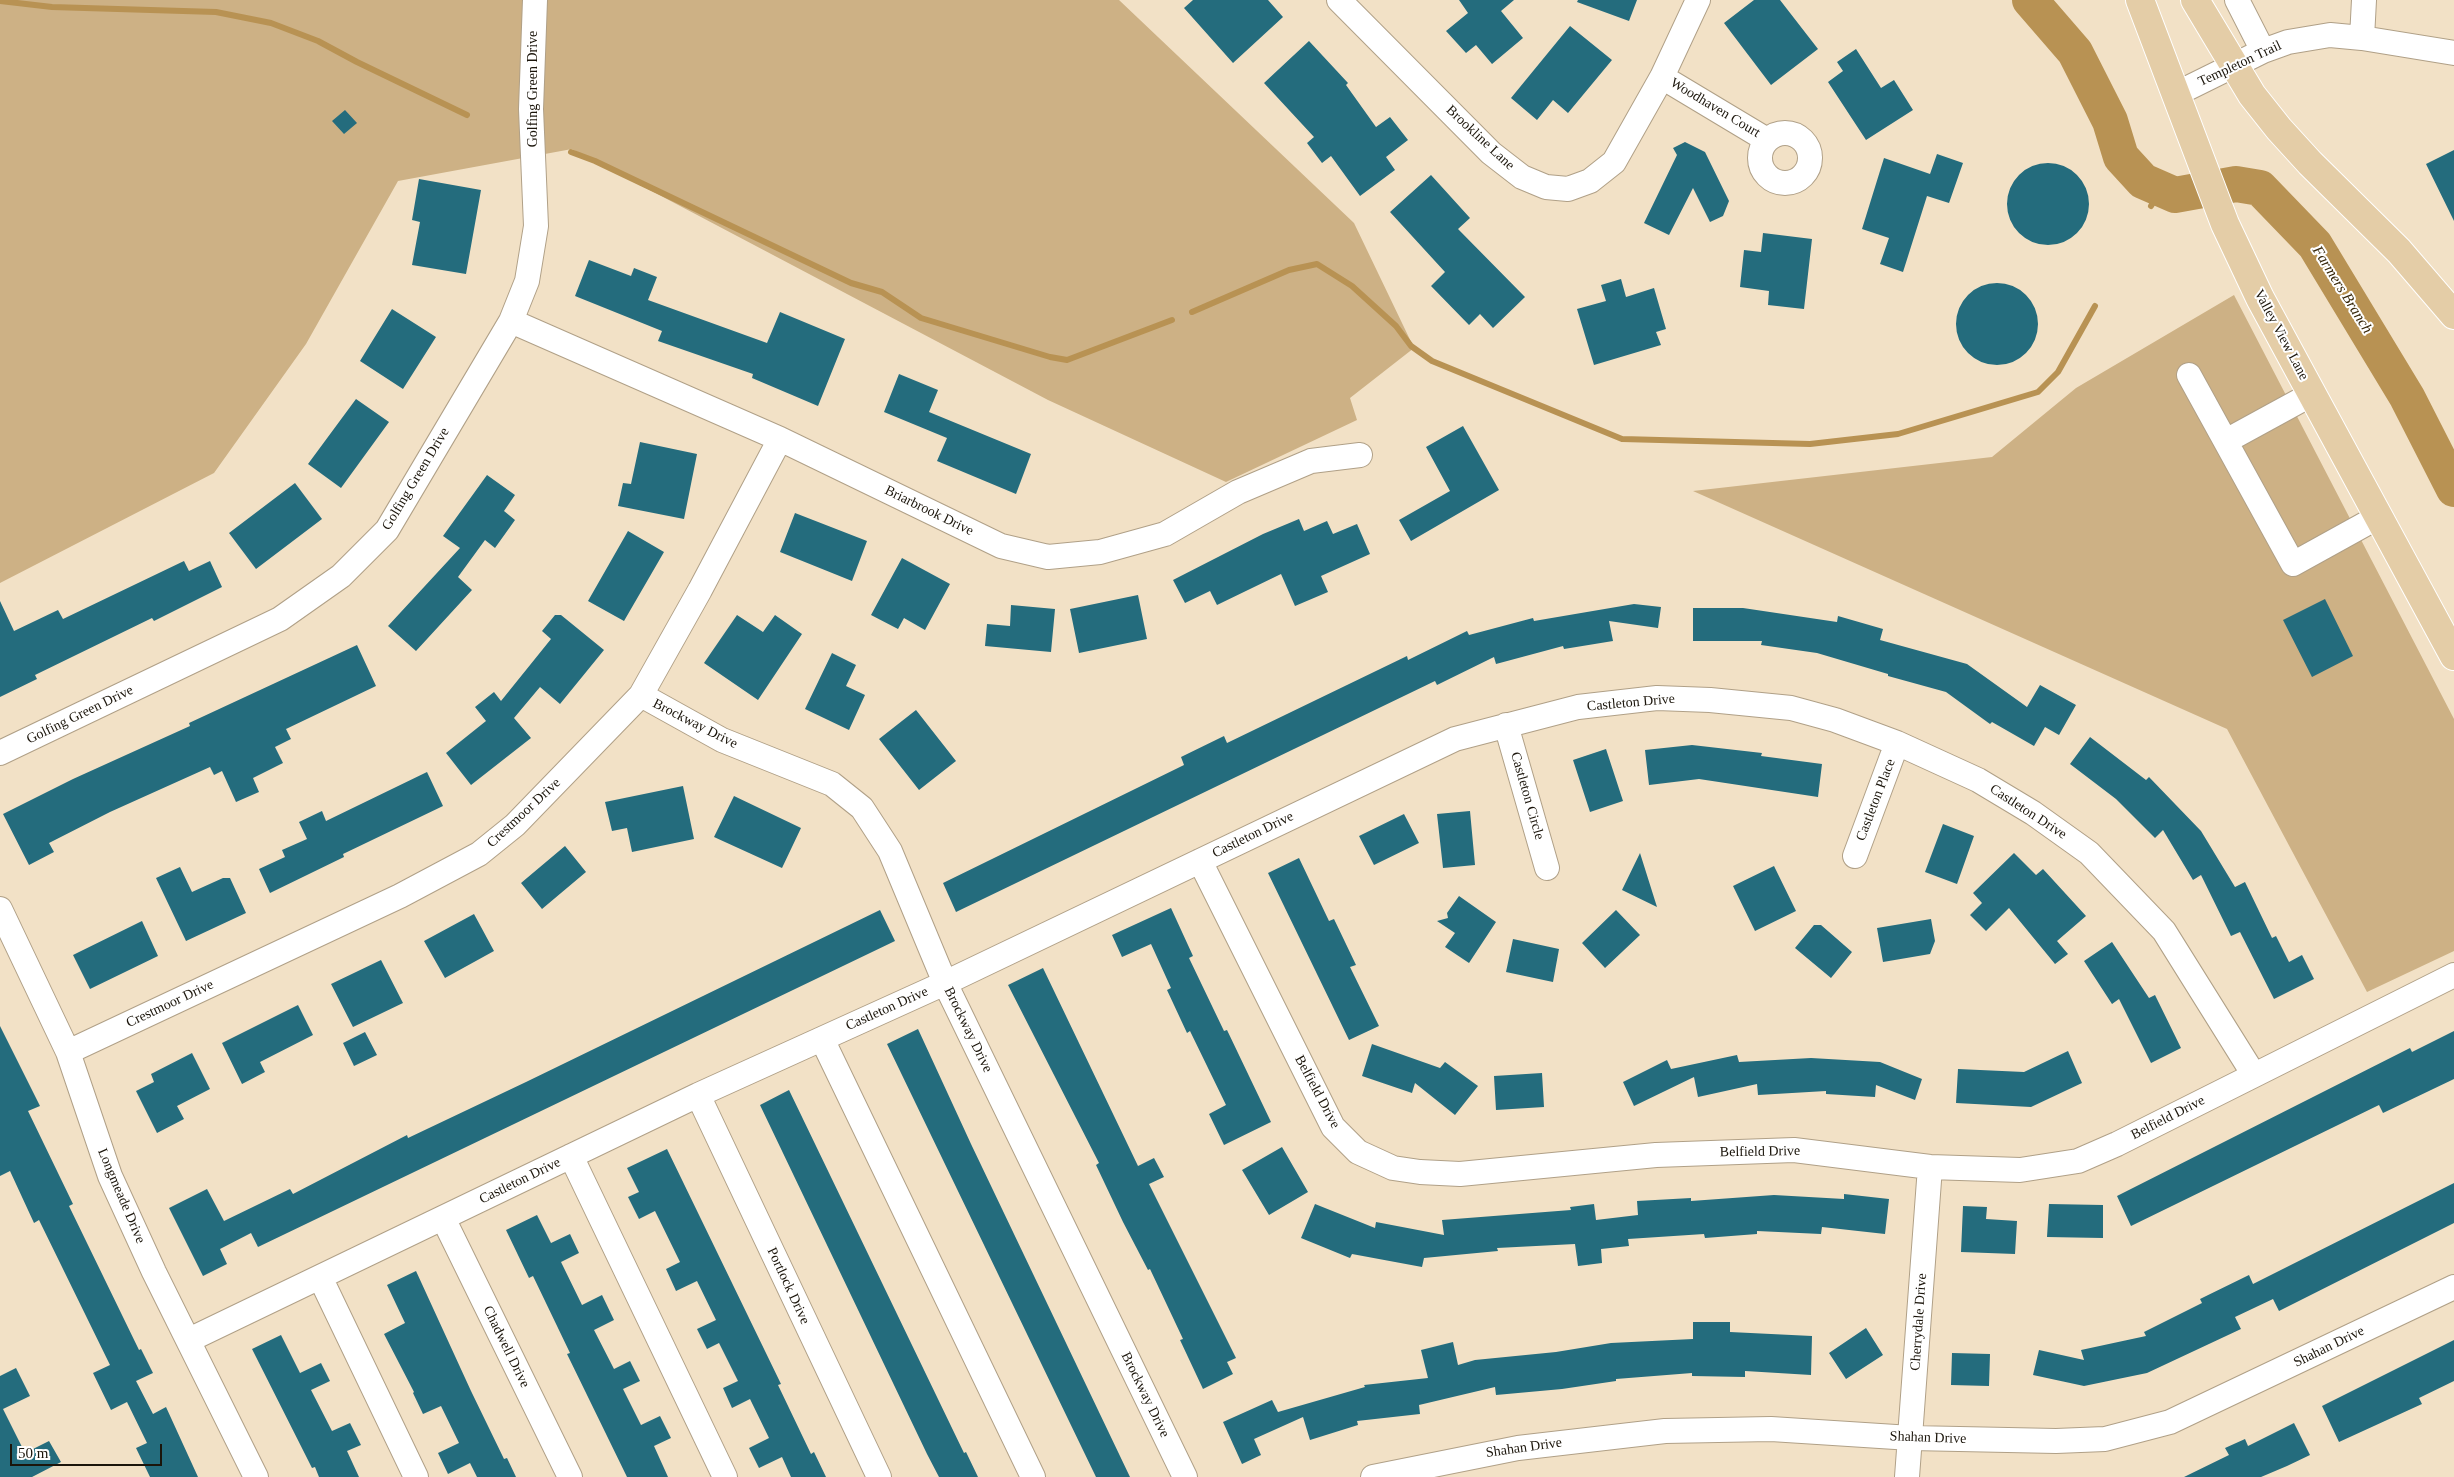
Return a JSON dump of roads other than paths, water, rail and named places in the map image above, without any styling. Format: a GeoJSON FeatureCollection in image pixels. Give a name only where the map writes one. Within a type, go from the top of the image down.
{"type":"FeatureCollection","features":[{"type":"Feature","properties":{"kind":"main road","name":"Valley View Lane"},"geometry":{"type":"LineString","coordinates":[[2140,0],[2225,224],[2260,298],[2454,656]]}},
{"type":"Feature","properties":{"kind":"main road"},"geometry":{"type":"LineString","coordinates":[[2195,0],[2252,95],[2310,163],[2398,251],[2454,316]]}},
{"type":"Feature","properties":{"kind":"street","name":"Golfing Green Drive"},"geometry":{"type":"LineString","coordinates":[[0,753],[280,620],[341,576],[387,530],[511,321],[527,281],[536,226],[531,108],[535,0]]}},
{"type":"Feature","properties":{"kind":"street","name":"Brookline Lane"},"geometry":{"type":"LineString","coordinates":[[1339,0],[1491,153],[1522,177],[1546,188],[1568,189],[1590,181],[1614,162],[1662,77],[1698,0]]}},
{"type":"Feature","properties":{"kind":"street"},"geometry":{"type":"LineString","coordinates":[[2238,0],[2262,51]]}},
{"type":"Feature","properties":{"kind":"street"},"geometry":{"type":"LineString","coordinates":[[2362,38],[2364,0]]}},
{"type":"Feature","properties":{"kind":"street","name":"Templeton Trail"},"geometry":{"type":"LineString","coordinates":[[2176,94],[2262,51],[2288,42],[2330,35],[2362,38],[2454,53]]}},
{"type":"Feature","properties":{"kind":"street","name":"Woodhaven Court"},"geometry":{"type":"LineString","coordinates":[[1662,77],[1767,140]]}},
{"type":"Feature","properties":{"kind":"street","name":"Briarbrook Drive"},"geometry":{"type":"LineString","coordinates":[[511,321],[780,439],[1001,546],[1048,556],[1100,552],[1165,534],[1238,492],[1311,461],[1360,455]]}},
{"type":"Feature","properties":{"kind":"street"},"geometry":{"type":"LineString","coordinates":[[2189,375],[2293,564],[2378,517]]}},
{"type":"Feature","properties":{"kind":"street"},"geometry":{"type":"LineString","coordinates":[[2226,441],[2312,394]]}},
{"type":"Feature","properties":{"kind":"street","name":"Crestmoor Drive"},"geometry":{"type":"LineString","coordinates":[[68,1052],[400,896],[479,854],[515,825],[641,695],[700,590],[780,439]]}},
{"type":"Feature","properties":{"kind":"street","name":"Brockway Drive"},"geometry":{"type":"LineString","coordinates":[[641,695],[722,740],[832,784],[862,808],[890,850],[945,983],[1185,1477]]}},
{"type":"Feature","properties":{"kind":"street","name":"Castleton Drive"},"geometry":{"type":"LineString","coordinates":[[189,1340],[698,1095],[945,983],[1455,739],[1578,707],[1657,698],[1710,700],[1791,708],[1835,720],[1897,744],[1978,780],[2033,813],[2089,853],[2164,931],[2254,1075]]}},
{"type":"Feature","properties":{"kind":"street","name":"Castleton Circle"},"geometry":{"type":"LineString","coordinates":[[1506,725],[1547,868]]}},
{"type":"Feature","properties":{"kind":"street","name":"Castleton Place"},"geometry":{"type":"LineString","coordinates":[[1855,856],[1897,744]]}},
{"type":"Feature","properties":{"kind":"street","name":"Belfield Drive"},"geometry":{"type":"LineString","coordinates":[[1200,861],[1333,1127],[1358,1152],[1393,1168],[1420,1172],[1460,1174],[1656,1155],[1794,1150],[1930,1167],[2020,1170],[2078,1161],[2117,1144],[2454,975]]}},
{"type":"Feature","properties":{"kind":"street","name":"Longmeade Drive"},"geometry":{"type":"LineString","coordinates":[[0,909],[68,1052],[110,1176],[154,1272],[256,1477]]}},
{"type":"Feature","properties":{"kind":"street"},"geometry":{"type":"LineString","coordinates":[[822,1039],[1034,1477]]}},
{"type":"Feature","properties":{"kind":"street","name":"Portlock Drive"},"geometry":{"type":"LineString","coordinates":[[698,1095],[879,1477]]}},
{"type":"Feature","properties":{"kind":"street"},"geometry":{"type":"LineString","coordinates":[[571,1156],[725,1477]]}},
{"type":"Feature","properties":{"kind":"street","name":"Cherrydale Drive"},"geometry":{"type":"LineString","coordinates":[[1907,1477],[1930,1167]]}},
{"type":"Feature","properties":{"kind":"street","name":"Chadwell Drive"},"geometry":{"type":"LineString","coordinates":[[443,1218],[570,1477]]}},
{"type":"Feature","properties":{"kind":"street"},"geometry":{"type":"LineString","coordinates":[[320,1277],[416,1477]]}},
{"type":"Feature","properties":{"kind":"street","name":"Shahan Drive"},"geometry":{"type":"LineString","coordinates":[[1373,1477],[1518,1448],[1665,1430],[1771,1429],[1911,1438],[2056,1441],[2105,1439],[2170,1422],[2454,1287]]}},
{"type":"Feature","properties":{"kind":"waterway","name":"Farmers Branch"},"geometry":{"type":"LineString","coordinates":[[2030,0],[2075,52],[2110,121],[2121,157],[2143,181],[2175,195],[2236,184],[2260,188],[2315,245],[2407,397],[2454,489]]}},
{"type":"Feature","properties":{"kind":"waterway"},"geometry":{"type":"LineString","coordinates":[[0,1],[52,7],[216,12],[271,23],[318,41],[467,115]]}},
{"type":"Feature","properties":{"kind":"waterway"},"geometry":{"type":"LineString","coordinates":[[571,152],[595,161],[851,283],[882,292],[921,318],[1050,357],[1067,360],[1172,320]]}},
{"type":"Feature","properties":{"kind":"waterway"},"geometry":{"type":"LineString","coordinates":[[2151,206],[2161,189]]}},
{"type":"Feature","properties":{"kind":"waterway"},"geometry":{"type":"LineString","coordinates":[[1192,312],[1289,270],[1317,264],[1352,286],[1396,326],[1411,346],[1432,361],[1622,439],[1810,444],[1898,434],[2038,392],[2058,372],[2095,306]]}}]}
